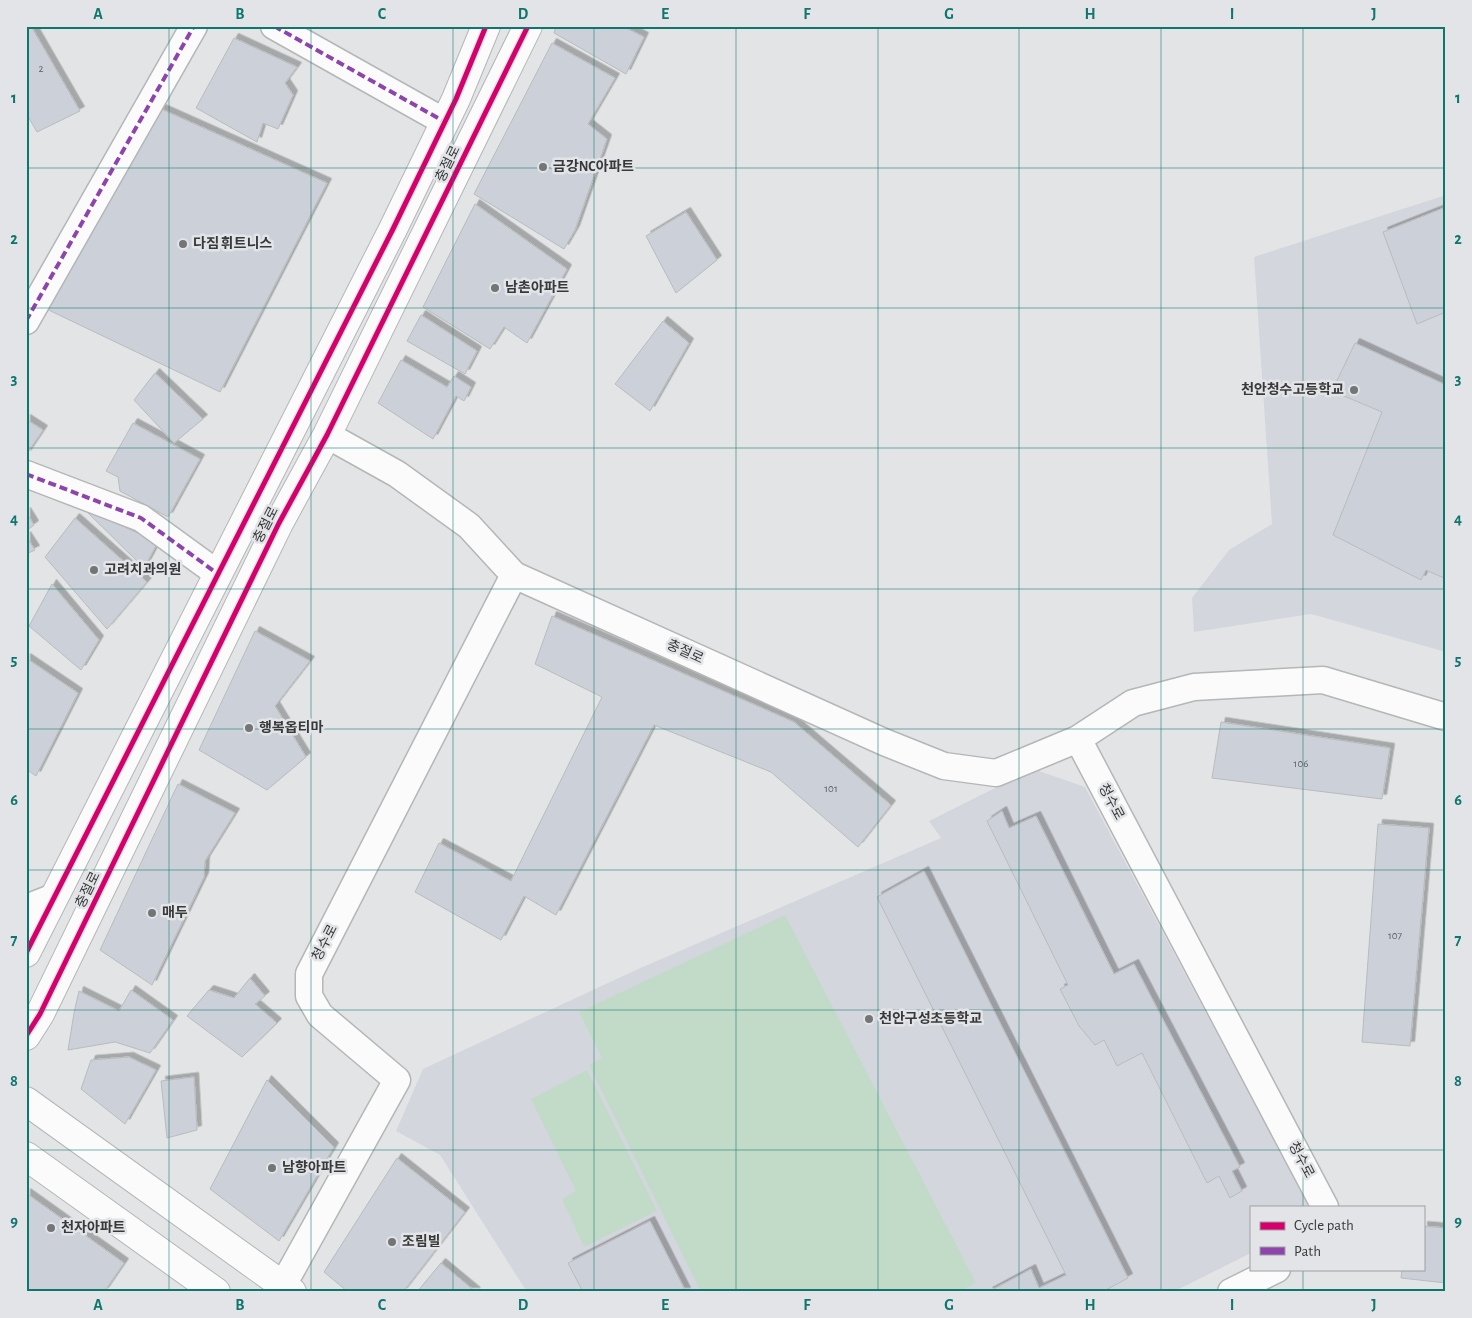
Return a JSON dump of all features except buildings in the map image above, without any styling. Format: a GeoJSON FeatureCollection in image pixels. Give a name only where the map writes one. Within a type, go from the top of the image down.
{"type":"FeatureCollection","features":[{"type":"Feature","properties":{"kind":"street"},"geometry":{"type":"LineString","coordinates":[[26,321],[194,26]]}},
{"type":"Feature","properties":{"kind":"street"},"geometry":{"type":"LineString","coordinates":[[274,26],[445,122]]}},
{"type":"Feature","properties":{"kind":"street","name":"충절로"},"geometry":{"type":"LineString","coordinates":[[26,953],[393,229],[456,99],[486,26]]}},
{"type":"Feature","properties":{"kind":"street","name":"충절로"},"geometry":{"type":"LineString","coordinates":[[26,1036],[44,1005],[279,523],[327,435],[528,26]]}},
{"type":"Feature","properties":{"kind":"street","name":"충절로"},"geometry":{"type":"LineString","coordinates":[[327,435],[397,474],[470,526],[514,575],[875,738],[944,766],[996,773],[1078,739]]}},
{"type":"Feature","properties":{"kind":"street"},"geometry":{"type":"LineString","coordinates":[[26,474],[141,518],[218,574]]}},
{"type":"Feature","properties":{"kind":"street","name":"청수로"},"geometry":{"type":"LineString","coordinates":[[26,1101],[287,1289],[397,1080],[320,1015],[309,996],[309,974],[514,575]]}},
{"type":"Feature","properties":{"kind":"street"},"geometry":{"type":"LineString","coordinates":[[1078,739],[1133,702],[1194,687],[1324,680],[1446,717]]}},
{"type":"Feature","properties":{"kind":"street","name":"청수로"},"geometry":{"type":"LineString","coordinates":[[1078,739],[1324,1206]]}},
{"type":"Feature","properties":{"kind":"street"},"geometry":{"type":"LineString","coordinates":[[26,908],[54,897]]}},
{"type":"Feature","properties":{"kind":"street"},"geometry":{"type":"LineString","coordinates":[[26,1156],[216,1292]]}},
{"type":"Feature","properties":{"kind":"street"},"geometry":{"type":"LineString","coordinates":[[1231,1292],[1275,1270]]}},
{"type":"Feature","properties":{"kind":"shaded area","name":"천안청수고등학교"},"geometry":{"type":"Polygon","coordinates":[[[1446,195],[1446,652],[1311,614],[1194,632],[1192,598],[1229,550],[1272,524],[1254,257],[1446,195]]]}},
{"type":"Feature","properties":{"kind":"shaded area","name":"천안구성초등학교"},"geometry":{"type":"Polygon","coordinates":[[[1033,769],[1085,787],[1307,1202],[1307,1206],[1250,1206],[1250,1254],[1173,1292],[527,1292],[440,1155],[396,1131],[423,1069],[636,970],[941,838],[929,821],[1033,769]]]}},
{"type":"Feature","properties":{"kind":"green space"},"geometry":{"type":"Polygon","coordinates":[[[785,915],[976,1283],[958,1292],[701,1292],[589,1065],[602,1058],[579,1012],[785,915]]]}},
{"type":"Feature","properties":{"kind":"green space"},"geometry":{"type":"Polygon","coordinates":[[[587,1070],[657,1211],[584,1247],[562,1199],[576,1191],[531,1099],[587,1070]]]}},
{"type":"Feature","properties":{"kind":"marked path"},"geometry":{"type":"LineString","coordinates":[[26,321],[194,26]]}},
{"type":"Feature","properties":{"kind":"marked path"},"geometry":{"type":"LineString","coordinates":[[274,26],[445,122]]}},
{"type":"Feature","properties":{"kind":"marked path"},"geometry":{"type":"LineString","coordinates":[[26,474],[141,518],[218,574]]}},
{"type":"Feature","properties":{"kind":"cycle path"},"geometry":{"type":"LineString","coordinates":[[26,953],[393,229],[456,99],[486,26]]}},
{"type":"Feature","properties":{"kind":"cycle path"},"geometry":{"type":"LineString","coordinates":[[26,1036],[40,1014],[279,523],[327,435],[528,26]]}},
{"type":"Feature","properties":{"kind":"place","name":"금강NC아파트"},"geometry":{"type":"Point","coordinates":[543,167]}},
{"type":"Feature","properties":{"kind":"place","name":"다짐 휘트니스"},"geometry":{"type":"Point","coordinates":[183,244]}},
{"type":"Feature","properties":{"kind":"place","name":"남촌아파트"},"geometry":{"type":"Point","coordinates":[495,288]}},
{"type":"Feature","properties":{"kind":"place","name":"천안청수고등학교"},"geometry":{"type":"Point","coordinates":[1354,390]}},
{"type":"Feature","properties":{"kind":"place","name":"고려치과의원"},"geometry":{"type":"Point","coordinates":[94,570]}},
{"type":"Feature","properties":{"kind":"place","name":"행복옵티마"},"geometry":{"type":"Point","coordinates":[249,728]}},
{"type":"Feature","properties":{"kind":"place","name":"매두"},"geometry":{"type":"Point","coordinates":[152,913]}},
{"type":"Feature","properties":{"kind":"place","name":"천안구성초등학교"},"geometry":{"type":"Point","coordinates":[869,1019]}},
{"type":"Feature","properties":{"kind":"place","name":"남향아파트"},"geometry":{"type":"Point","coordinates":[272,1168]}},
{"type":"Feature","properties":{"kind":"place","name":"천자아파트"},"geometry":{"type":"Point","coordinates":[51,1228]}},
{"type":"Feature","properties":{"kind":"place","name":"조림빌"},"geometry":{"type":"Point","coordinates":[392,1242]}}]}
